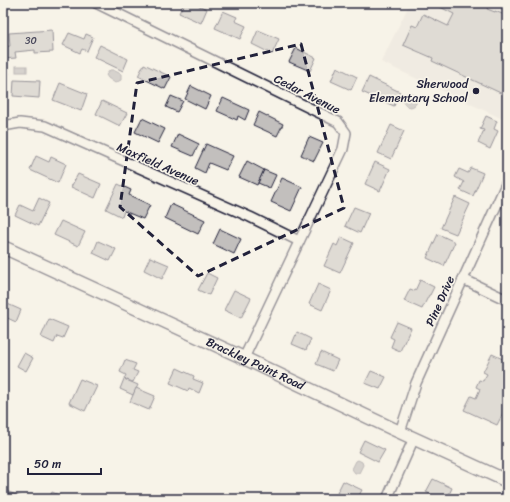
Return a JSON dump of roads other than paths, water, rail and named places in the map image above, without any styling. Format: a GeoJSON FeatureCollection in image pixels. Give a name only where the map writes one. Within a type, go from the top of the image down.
{"type":"FeatureCollection","features":[{"type":"Feature","properties":{"kind":"main road","name":"Brackley Point Road"},"geometry":{"type":"LineString","coordinates":[[3,247],[507,481]]}},
{"type":"Feature","properties":{"kind":"street","name":"Cedar Avenue"},"geometry":{"type":"LineString","coordinates":[[96,3],[338,122],[346,133],[343,149],[244,358]]}},
{"type":"Feature","properties":{"kind":"street","name":"Maxfield Avenue"},"geometry":{"type":"LineString","coordinates":[[3,126],[20,123],[45,126],[299,241]]}},
{"type":"Feature","properties":{"kind":"street","name":"Pine Drive"},"geometry":{"type":"LineString","coordinates":[[400,432],[416,383],[507,182]]}},
{"type":"Feature","properties":{"kind":"street"},"geometry":{"type":"LineString","coordinates":[[463,279],[507,300]]}},
{"type":"Feature","properties":{"kind":"street"},"geometry":{"type":"LineString","coordinates":[[387,499],[414,438]]}},
{"type":"Feature","properties":{"kind":"place","name":"Sherwood Elementary School"},"geometry":{"type":"Point","coordinates":[476,91]}}]}
